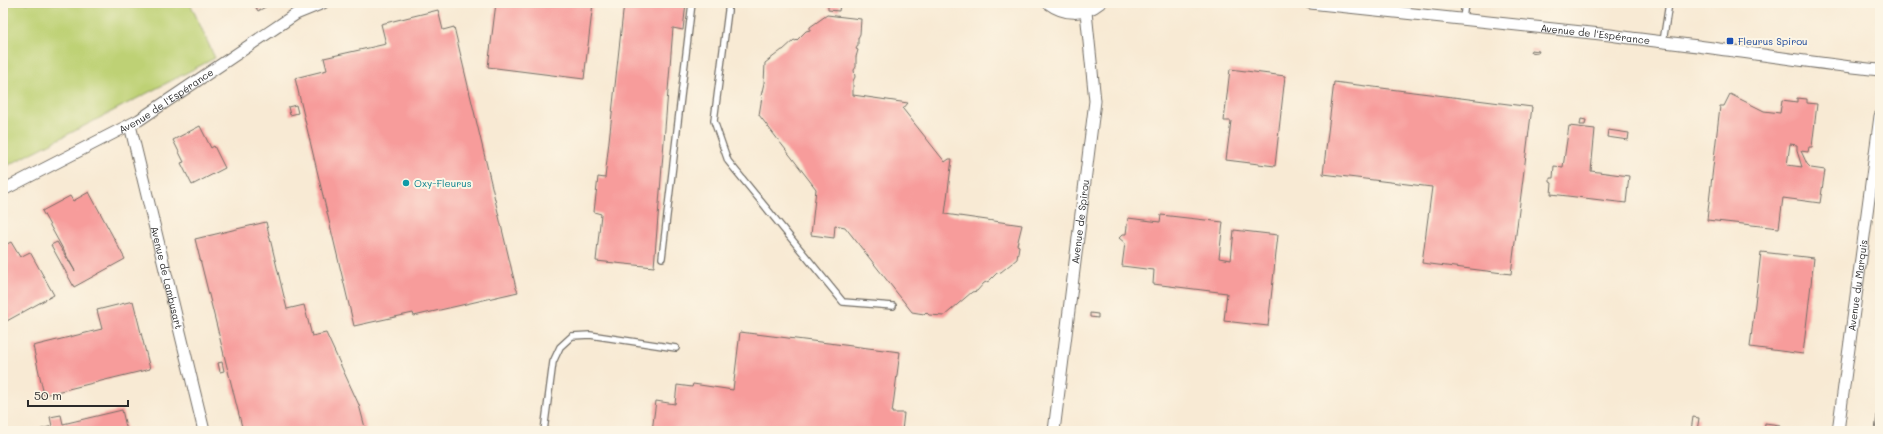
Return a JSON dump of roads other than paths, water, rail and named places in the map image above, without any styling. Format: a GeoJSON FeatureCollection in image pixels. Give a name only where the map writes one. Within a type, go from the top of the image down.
{"type":"FeatureCollection","features":[{"type":"Feature","properties":{"kind":"street","name":"Avenue de l'Espérance"},"geometry":{"type":"LineString","coordinates":[[3,190],[130,124],[296,14],[323,3]]}},
{"type":"Feature","properties":{"kind":"street"},"geometry":{"type":"LineString","coordinates":[[1048,3],[1060,10],[1073,13],[1086,12],[1100,3]]}},
{"type":"Feature","properties":{"kind":"street","name":"Avenue de l'Espérance"},"geometry":{"type":"LineString","coordinates":[[1310,3],[1610,35],[1663,43],[1718,48],[1822,65],[1880,70]]}},
{"type":"Feature","properties":{"kind":"street","name":"Avenue de Spirou"},"geometry":{"type":"LineString","coordinates":[[1054,431],[1095,101],[1086,12]]}},
{"type":"Feature","properties":{"kind":"street","name":"Avenue du Marquis"},"geometry":{"type":"LineString","coordinates":[[1838,431],[1880,116]]}},
{"type":"Feature","properties":{"kind":"street","name":"Avenue de Lambusart"},"geometry":{"type":"LineString","coordinates":[[130,124],[204,431]]}},
{"type":"Feature","properties":{"kind":"lane"},"geometry":{"type":"LineString","coordinates":[[662,258],[692,3]]}},
{"type":"Feature","properties":{"kind":"lane"},"geometry":{"type":"LineString","coordinates":[[729,3],[714,121],[728,161],[843,302],[893,306]]}},
{"type":"Feature","properties":{"kind":"lane"},"geometry":{"type":"LineString","coordinates":[[1463,19],[1465,3]]}},
{"type":"Feature","properties":{"kind":"lane"},"geometry":{"type":"LineString","coordinates":[[1663,43],[1669,3]]}},
{"type":"Feature","properties":{"kind":"lane"},"geometry":{"type":"LineString","coordinates":[[544,431],[553,362],[560,347],[572,336],[590,335],[676,348]]}},
{"type":"Feature","properties":{"kind":"place","name":"Fleurus Spirou"},"geometry":{"type":"Point","coordinates":[1730,41]}},
{"type":"Feature","properties":{"kind":"place","name":"Oxy-Fleurus"},"geometry":{"type":"Point","coordinates":[406,183]}}]}
